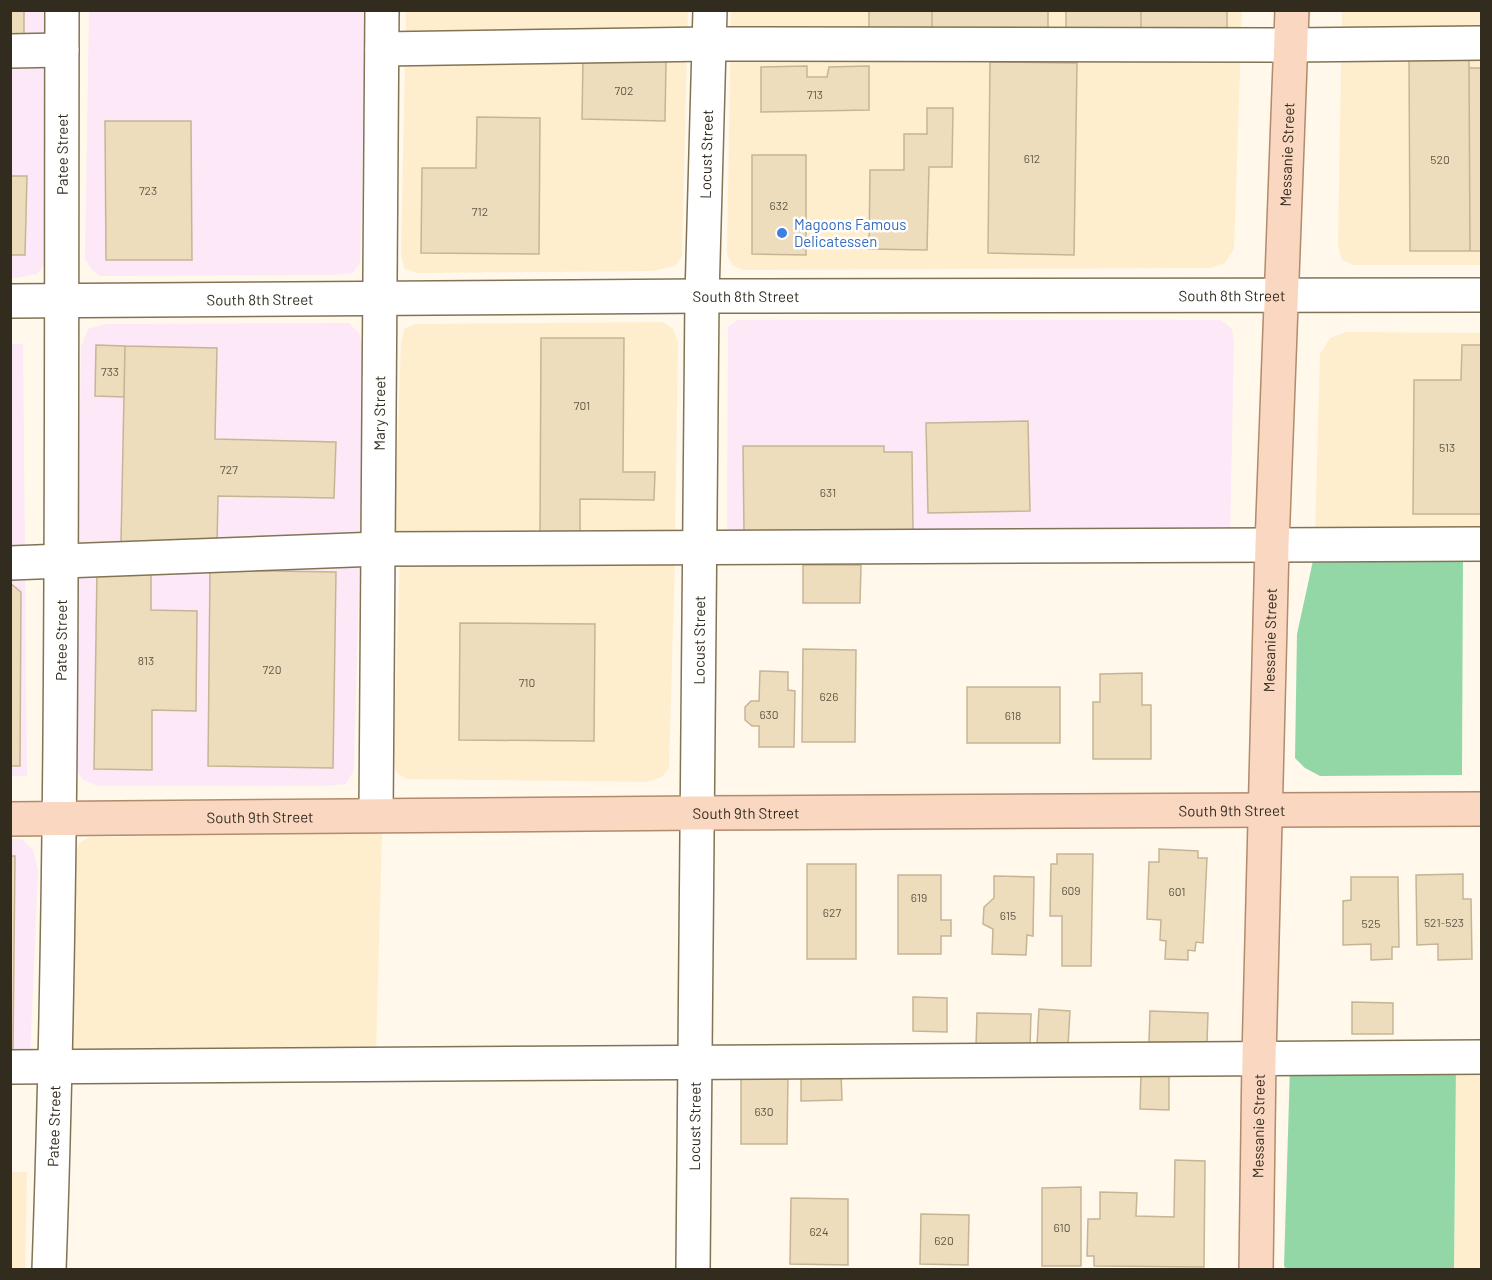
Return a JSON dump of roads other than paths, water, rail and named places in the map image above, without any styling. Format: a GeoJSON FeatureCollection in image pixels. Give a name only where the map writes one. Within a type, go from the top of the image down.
{"type":"FeatureCollection","features":[{"type":"Feature","properties":{"kind":"main road","name":"Messanie Street"},"geometry":{"type":"LineString","coordinates":[[1256,1269],[1272,545],[1292,10]]}},
{"type":"Feature","properties":{"kind":"main road","name":"South 9th Street"},"geometry":{"type":"LineString","coordinates":[[10,819],[1482,809]]}},
{"type":"Feature","properties":{"kind":"street","name":"Patee Street"},"geometry":{"type":"LineString","coordinates":[[49,1269],[56,1067],[60,819],[63,10]]}},
{"type":"Feature","properties":{"kind":"street","name":"Mary Street"},"geometry":{"type":"LineString","coordinates":[[376,815],[382,10]]}},
{"type":"Feature","properties":{"kind":"street","name":"Locust Street"},"geometry":{"type":"LineString","coordinates":[[693,1269],[702,296],[710,10]]}},
{"type":"Feature","properties":{"kind":"street"},"geometry":{"type":"LineString","coordinates":[[382,49],[710,44],[1482,43]]}},
{"type":"Feature","properties":{"kind":"street"},"geometry":{"type":"LineString","coordinates":[[10,51],[62,50]]}},
{"type":"Feature","properties":{"kind":"street","name":"South 8th Street"},"geometry":{"type":"LineString","coordinates":[[10,301],[702,296],[1482,295]]}},
{"type":"Feature","properties":{"kind":"street"},"geometry":{"type":"LineString","coordinates":[[10,563],[378,549],[1482,544]]}},
{"type":"Feature","properties":{"kind":"street"},"geometry":{"type":"LineString","coordinates":[[10,1068],[1482,1057]]}},
{"type":"Feature","properties":{"kind":"place","name":"Magoons Famous Delicatessen"},"geometry":{"type":"Point","coordinates":[782,233]}}]}
